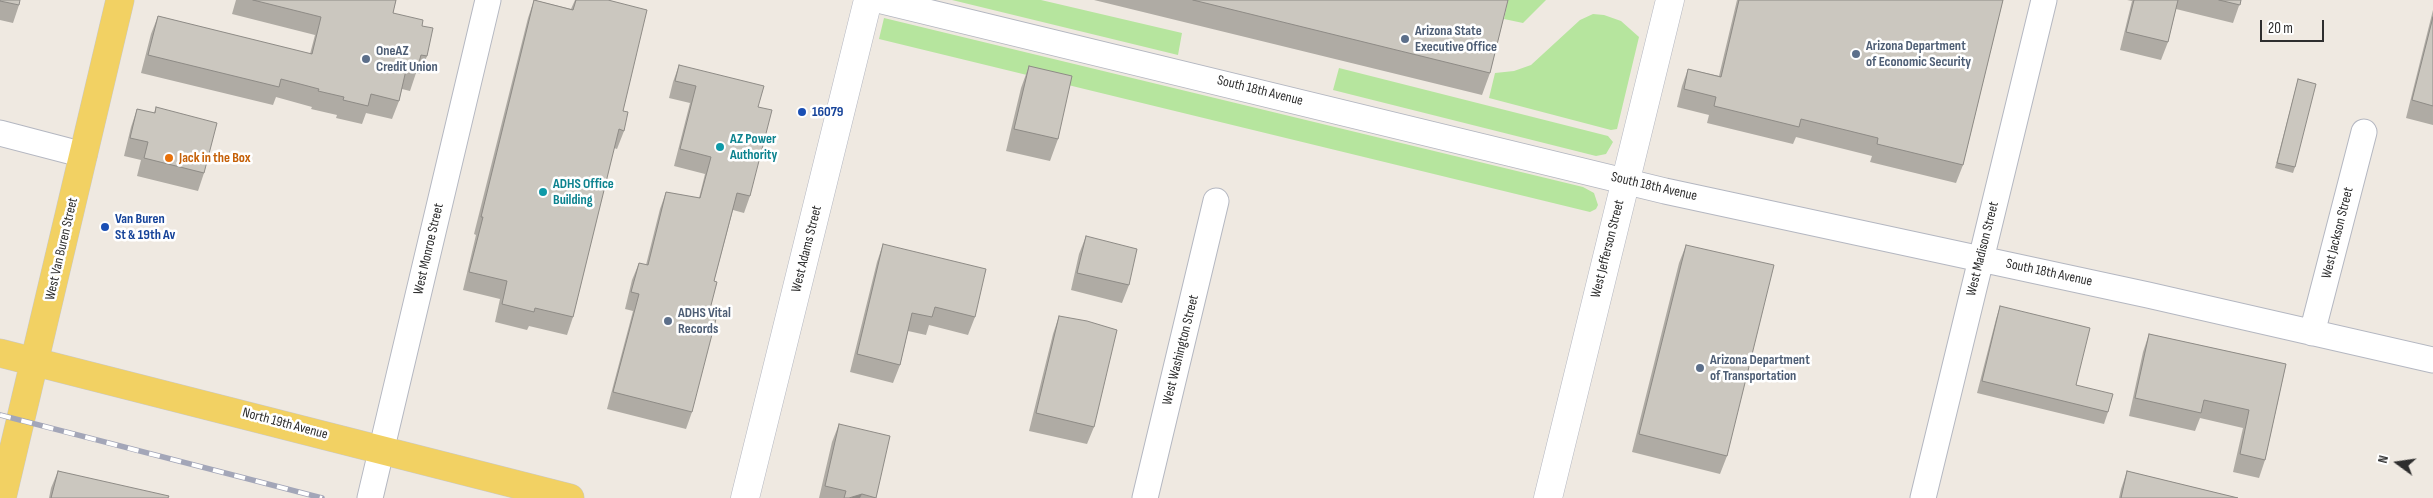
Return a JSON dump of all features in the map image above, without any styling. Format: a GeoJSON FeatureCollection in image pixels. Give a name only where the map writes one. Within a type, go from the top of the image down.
{"type":"FeatureCollection","features":[{"type":"Feature","properties":{"kind":"main road","name":"West Van Buren Street"},"geometry":{"type":"LineString","coordinates":[[2,498],[120,0]]}},
{"type":"Feature","properties":{"kind":"main road","name":"West Adams Street"},"geometry":{"type":"LineString","coordinates":[[745,498],[868,0]]}},
{"type":"Feature","properties":{"kind":"main road","name":"West Jefferson Street"},"geometry":{"type":"LineString","coordinates":[[1548,498],[1670,0]]}},
{"type":"Feature","properties":{"kind":"main road","name":"North 19th Avenue"},"geometry":{"type":"LineString","coordinates":[[0,353],[570,498]]}},
{"type":"Feature","properties":{"kind":"street","name":"West Monroe Street"},"geometry":{"type":"LineString","coordinates":[[370,498],[488,0]]}},
{"type":"Feature","properties":{"kind":"street","name":"South 18th Avenue"},"geometry":{"type":"LineString","coordinates":[[878,0],[1625,181],[1981,258],[2433,360]]}},
{"type":"Feature","properties":{"kind":"street","name":"West Madison Street"},"geometry":{"type":"LineString","coordinates":[[1923,498],[2044,0]]}},
{"type":"Feature","properties":{"kind":"street","name":"West Jackson Street"},"geometry":{"type":"LineString","coordinates":[[2312,333],[2364,132]]}},
{"type":"Feature","properties":{"kind":"street"},"geometry":{"type":"LineString","coordinates":[[0,134],[84,155]]}},
{"type":"Feature","properties":{"kind":"street","name":"West Washington Street"},"geometry":{"type":"LineString","coordinates":[[1145,498],[1216,201]]}},
{"type":"Feature","properties":{"kind":"green space"},"geometry":{"type":"Polygon","coordinates":[[[952,0],[1041,0],[1182,33],[1178,55],[952,0]]]}},
{"type":"Feature","properties":{"kind":"green space"},"geometry":{"type":"Polygon","coordinates":[[[1508,0],[1546,0],[1523,23],[1504,19],[1508,0]]]}},
{"type":"Feature","properties":{"kind":"green space"},"geometry":{"type":"Polygon","coordinates":[[[1593,14],[1604,15],[1621,21],[1639,37],[1617,129],[1611,130],[1489,98],[1495,73],[1514,71],[1531,65],[1580,20],[1593,14]]]}},
{"type":"Feature","properties":{"kind":"green space"},"geometry":{"type":"Polygon","coordinates":[[[884,18],[1583,187],[1594,193],[1598,205],[1596,209],[1590,212],[879,39],[884,18]]]}},
{"type":"Feature","properties":{"kind":"green space"},"geometry":{"type":"Polygon","coordinates":[[[1339,68],[1608,136],[1613,142],[1606,154],[1596,156],[1333,90],[1339,68]]]}},
{"type":"Feature","properties":{"kind":"building"},"geometry":{"type":"Polygon","coordinates":[[[0,0],[20,0],[19,5],[0,0]]]}},
{"type":"Feature","properties":{"kind":"building"},"geometry":{"type":"Polygon","coordinates":[[[253,0],[396,0],[393,13],[423,20],[422,26],[433,28],[427,56],[421,55],[416,73],[406,70],[399,101],[371,94],[368,106],[343,100],[344,97],[318,91],[319,89],[281,79],[279,87],[148,55],[158,16],[312,54],[321,17],[253,0]]]}},
{"type":"Feature","properties":{"kind":"building","name":"ADHS Office Building"},"geometry":{"type":"Polygon","coordinates":[[[534,0],[573,10],[576,0],[608,0],[647,10],[623,111],[628,112],[624,131],[619,129],[573,317],[535,308],[534,312],[502,304],[507,281],[469,272],[534,0]]]}},
{"type":"Feature","properties":{"kind":"building"},"geometry":{"type":"Polygon","coordinates":[[[1193,0],[1508,0],[1490,73],[1193,0]]]}},
{"type":"Feature","properties":{"kind":"building","name":"Arizona Department of Economic Security"},"geometry":{"type":"Polygon","coordinates":[[[1739,0],[2003,0],[1963,165],[1877,144],[1878,138],[1801,119],[1799,127],[1714,106],[1716,97],[1684,89],[1688,69],[1721,77],[1739,0]]]}},
{"type":"Feature","properties":{"kind":"building"},"geometry":{"type":"Polygon","coordinates":[[[2134,0],[2178,0],[2168,42],[2126,32],[2134,0]]]}},
{"type":"Feature","properties":{"kind":"building"},"geometry":{"type":"Polygon","coordinates":[[[2219,0],[2241,0],[2240,5],[2219,0]]]}},
{"type":"Feature","properties":{"kind":"building"},"geometry":{"type":"Polygon","coordinates":[[[2433,17],[2433,106],[2412,100],[2433,17]]]}},
{"type":"Feature","properties":{"kind":"building"},"geometry":{"type":"Polygon","coordinates":[[[679,65],[764,86],[758,107],[772,110],[750,196],[737,193],[714,281],[717,282],[709,313],[717,315],[692,412],[613,392],[639,294],[631,292],[639,263],[648,265],[666,192],[700,198],[711,157],[680,149],[696,86],[675,81],[679,65]]]}},
{"type":"Feature","properties":{"kind":"building"},"geometry":{"type":"Polygon","coordinates":[[[1029,66],[1072,76],[1058,139],[1014,129],[1029,66]]]}},
{"type":"Feature","properties":{"kind":"building"},"geometry":{"type":"Polygon","coordinates":[[[2298,79],[2316,84],[2295,167],[2277,163],[2298,79]]]}},
{"type":"Feature","properties":{"kind":"building"},"geometry":{"type":"Polygon","coordinates":[[[156,107],[217,123],[204,173],[144,158],[148,142],[130,138],[137,109],[155,113],[156,107]]]}},
{"type":"Feature","properties":{"kind":"building"},"geometry":{"type":"Polygon","coordinates":[[[1086,236],[1137,249],[1129,285],[1077,273],[1086,236]]]}},
{"type":"Feature","properties":{"kind":"building"},"geometry":{"type":"Polygon","coordinates":[[[883,244],[986,269],[975,317],[935,307],[932,317],[912,313],[900,365],[857,354],[883,244]]]}},
{"type":"Feature","properties":{"kind":"building","name":"Arizona Department of Transportation"},"geometry":{"type":"Polygon","coordinates":[[[1686,245],[1774,265],[1727,456],[1639,434],[1686,245]]]}},
{"type":"Feature","properties":{"kind":"building"},"geometry":{"type":"Polygon","coordinates":[[[2000,306],[2090,328],[2076,385],[2113,394],[2108,412],[1982,381],[2000,306]]]}},
{"type":"Feature","properties":{"kind":"building"},"geometry":{"type":"Polygon","coordinates":[[[1059,316],[1087,321],[1117,330],[1094,427],[1036,413],[1059,316]]]}},
{"type":"Feature","properties":{"kind":"building"},"geometry":{"type":"Polygon","coordinates":[[[2149,334],[2286,364],[2265,460],[2240,454],[2249,410],[2204,400],[2201,413],[2135,398],[2149,334]]]}},
{"type":"Feature","properties":{"kind":"building"},"geometry":{"type":"Polygon","coordinates":[[[839,424],[890,436],[876,498],[862,494],[844,498],[846,491],[825,486],[839,424]]]}},
{"type":"Feature","properties":{"kind":"building"},"geometry":{"type":"Polygon","coordinates":[[[58,471],[169,496],[168,498],[51,498],[58,471]]]}},
{"type":"Feature","properties":{"kind":"building"},"geometry":{"type":"Polygon","coordinates":[[[2127,471],[2238,498],[2121,498],[2127,471]]]}},
{"type":"Feature","properties":{"kind":"railway"},"geometry":{"type":"LineString","coordinates":[[0,415],[322,498]]}},
{"type":"Feature","properties":{"kind":"place","name":"Arizona State Executive Office"},"geometry":{"type":"Point","coordinates":[1405,39]}},
{"type":"Feature","properties":{"kind":"place","name":"Arizona Department of Economic Security"},"geometry":{"type":"Point","coordinates":[1856,54]}},
{"type":"Feature","properties":{"kind":"place","name":"OneAZ Credit Union"},"geometry":{"type":"Point","coordinates":[366,59]}},
{"type":"Feature","properties":{"kind":"place","name":"16079"},"geometry":{"type":"Point","coordinates":[802,112]}},
{"type":"Feature","properties":{"kind":"place","name":"AZ Power Authority"},"geometry":{"type":"Point","coordinates":[720,147]}},
{"type":"Feature","properties":{"kind":"place","name":"Jack in the Box"},"geometry":{"type":"Point","coordinates":[169,158]}},
{"type":"Feature","properties":{"kind":"place","name":"ADHS Office Building"},"geometry":{"type":"Point","coordinates":[543,192]}},
{"type":"Feature","properties":{"kind":"place","name":"Van Buren St & 19th Av"},"geometry":{"type":"Point","coordinates":[105,227]}},
{"type":"Feature","properties":{"kind":"place","name":"ADHS Vital Records"},"geometry":{"type":"Point","coordinates":[668,321]}},
{"type":"Feature","properties":{"kind":"place","name":"Arizona Department of Transportation"},"geometry":{"type":"Point","coordinates":[1700,368]}}]}
